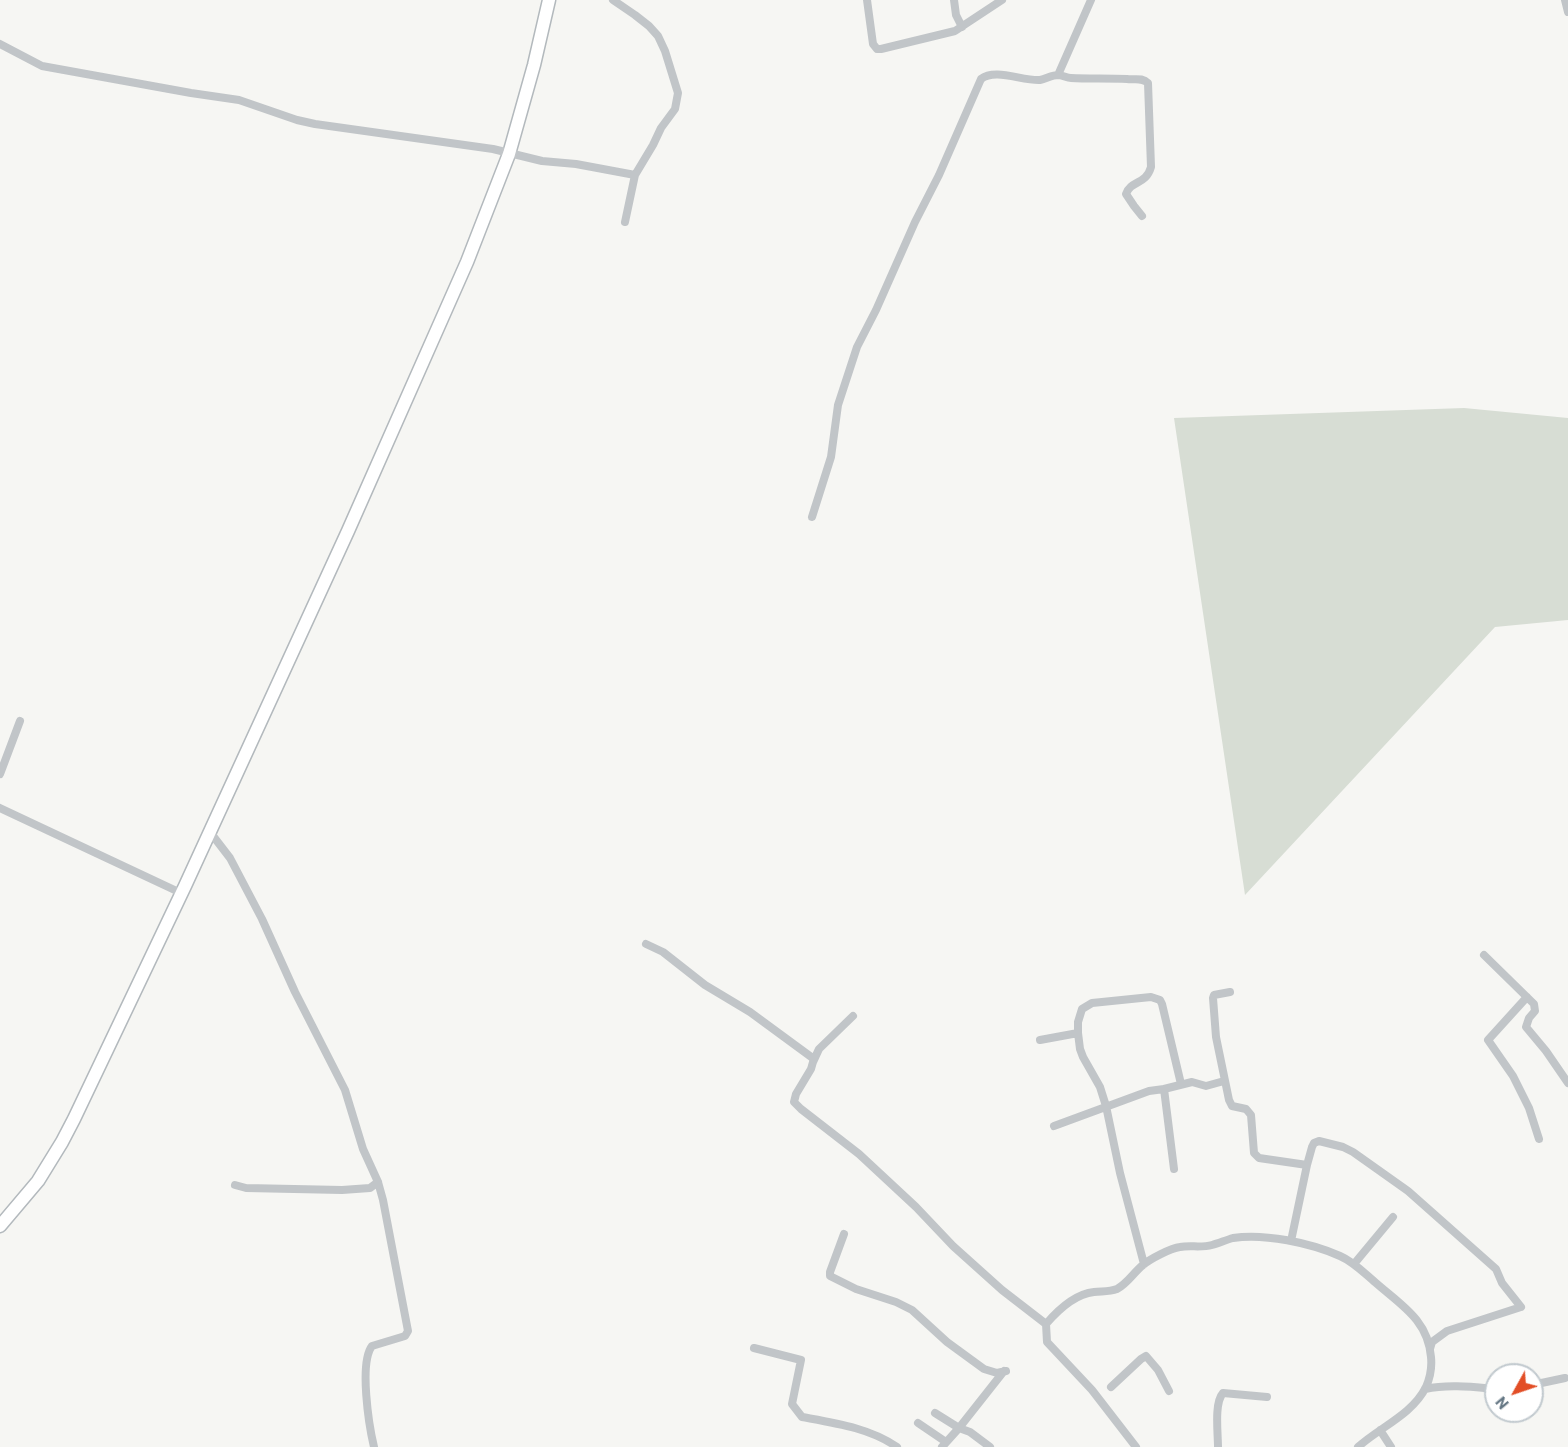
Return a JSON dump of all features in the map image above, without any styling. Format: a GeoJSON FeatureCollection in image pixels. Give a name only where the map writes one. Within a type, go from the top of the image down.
{"type":"FeatureCollection","features":[{"type":"Feature","properties":{"kind":"street"},"geometry":{"type":"LineString","coordinates":[[0,1226],[38,1181],[62,1142],[182,893],[391,435],[467,262],[509,154],[549,0]]}},
{"type":"Feature","properties":{"kind":"street"},"geometry":{"type":"LineString","coordinates":[[613,0],[649,26],[658,36],[678,93],[675,109],[661,128],[635,175],[625,222]]}},
{"type":"Feature","properties":{"kind":"street"},"geometry":{"type":"LineString","coordinates":[[867,0],[873,44],[877,49],[947,34],[962,27],[1002,0]]}},
{"type":"Feature","properties":{"kind":"street"},"geometry":{"type":"LineString","coordinates":[[954,0],[956,15],[962,27]]}},
{"type":"Feature","properties":{"kind":"street"},"geometry":{"type":"LineString","coordinates":[[1058,75],[1091,0]]}},
{"type":"Feature","properties":{"kind":"street"},"geometry":{"type":"LineString","coordinates":[[1565,0],[1568,12]]}},
{"type":"Feature","properties":{"kind":"street"},"geometry":{"type":"LineString","coordinates":[[0,44],[42,66],[239,100],[315,124],[493,149],[542,161],[576,164],[635,175]]}},
{"type":"Feature","properties":{"kind":"street"},"geometry":{"type":"LineString","coordinates":[[812,517],[831,457],[840,397],[857,347],[939,175],[981,79],[995,74],[1037,80],[1058,75],[1069,78],[1142,79],[1148,82],[1151,167],[1147,177],[1129,188],[1126,194],[1143,216]]}},
{"type":"Feature","properties":{"kind":"street"},"geometry":{"type":"LineString","coordinates":[[0,774],[20,722]]}},
{"type":"Feature","properties":{"kind":"street"},"geometry":{"type":"LineString","coordinates":[[0,808],[182,893]]}},
{"type":"Feature","properties":{"kind":"street"},"geometry":{"type":"LineString","coordinates":[[210,832],[230,858],[257,909],[295,992],[345,1090],[363,1149],[378,1182],[383,1200],[408,1330],[405,1336],[372,1346],[367,1355],[367,1413],[374,1447]]}},
{"type":"Feature","properties":{"kind":"street"},"geometry":{"type":"LineString","coordinates":[[646,944],[663,952],[705,984],[765,1022],[814,1059]]}},
{"type":"Feature","properties":{"kind":"street"},"geometry":{"type":"LineString","coordinates":[[1484,955],[1534,1004],[1535,1011],[1528,1018],[1526,1027],[1568,1083]]}},
{"type":"Feature","properties":{"kind":"street"},"geometry":{"type":"LineString","coordinates":[[1230,992],[1219,993],[1213,998],[1216,1037],[1229,1100],[1232,1106],[1246,1109],[1251,1115],[1256,1157],[1307,1165]]}},
{"type":"Feature","properties":{"kind":"street"},"geometry":{"type":"LineString","coordinates":[[1527,997],[1488,1040],[1513,1076],[1529,1108],[1539,1139]]}},
{"type":"Feature","properties":{"kind":"street"},"geometry":{"type":"LineString","coordinates":[[1144,1264],[1120,1173],[1106,1106],[1100,1087],[1083,1057],[1078,1033],[1079,1014],[1082,1009],[1092,1003],[1156,998],[1162,1004],[1181,1084]]}},
{"type":"Feature","properties":{"kind":"street"},"geometry":{"type":"LineString","coordinates":[[853,1016],[819,1049],[794,1102],[859,1154],[916,1207],[952,1246],[1002,1290],[1046,1324]]}},
{"type":"Feature","properties":{"kind":"street"},"geometry":{"type":"LineString","coordinates":[[1040,1040],[1078,1033]]}},
{"type":"Feature","properties":{"kind":"street"},"geometry":{"type":"LineString","coordinates":[[1054,1126],[1149,1091],[1192,1082],[1206,1086],[1224,1081]]}},
{"type":"Feature","properties":{"kind":"street"},"geometry":{"type":"LineString","coordinates":[[1164,1089],[1174,1169]]}},
{"type":"Feature","properties":{"kind":"street"},"geometry":{"type":"LineString","coordinates":[[1291,1241],[1314,1143],[1319,1141],[1353,1152],[1408,1191],[1496,1269],[1502,1283],[1521,1307],[1447,1331],[1432,1342],[1431,1349]]}},
{"type":"Feature","properties":{"kind":"street"},"geometry":{"type":"LineString","coordinates":[[235,1185],[246,1188],[342,1190],[370,1188],[378,1182]]}},
{"type":"Feature","properties":{"kind":"street"},"geometry":{"type":"LineString","coordinates":[[1354,1264],[1393,1217]]}},
{"type":"Feature","properties":{"kind":"street"},"geometry":{"type":"LineString","coordinates":[[844,1234],[830,1276],[856,1289],[896,1302],[912,1310],[946,1342],[984,1369],[1005,1371],[944,1445],[918,1423]]}},
{"type":"Feature","properties":{"kind":"street"},"geometry":{"type":"LineString","coordinates":[[1136,1447],[1092,1390],[1047,1342],[1046,1324],[1061,1309],[1083,1294],[1112,1291],[1129,1281],[1144,1264],[1181,1246],[1202,1247],[1232,1238],[1255,1236],[1291,1241],[1341,1256],[1354,1264],[1401,1304],[1421,1325],[1430,1344],[1432,1361],[1430,1377],[1425,1389],[1395,1421],[1358,1447]]}},
{"type":"Feature","properties":{"kind":"street"},"geometry":{"type":"LineString","coordinates":[[754,1348],[801,1360],[792,1404],[802,1417],[842,1424],[885,1438],[897,1447]]}},
{"type":"Feature","properties":{"kind":"street"},"geometry":{"type":"LineString","coordinates":[[1111,1387],[1146,1356],[1158,1370],[1169,1391]]}},
{"type":"Feature","properties":{"kind":"street"},"geometry":{"type":"LineString","coordinates":[[1544,1382],[1565,1378]]}},
{"type":"Feature","properties":{"kind":"street"},"geometry":{"type":"LineString","coordinates":[[1425,1389],[1436,1386],[1484,1388]]}},
{"type":"Feature","properties":{"kind":"street"},"geometry":{"type":"LineString","coordinates":[[1218,1447],[1220,1396],[1223,1393],[1267,1397]]}},
{"type":"Feature","properties":{"kind":"street"},"geometry":{"type":"LineString","coordinates":[[935,1413],[970,1432],[990,1447]]}},
{"type":"Feature","properties":{"kind":"street"},"geometry":{"type":"LineString","coordinates":[[1380,1430],[1391,1447]]}},
{"type":"Feature","properties":{"kind":"shaded area"},"geometry":{"type":"Polygon","coordinates":[[[1464,408],[1568,418],[1568,620],[1495,627],[1245,895],[1174,418],[1464,408]]]}}]}
